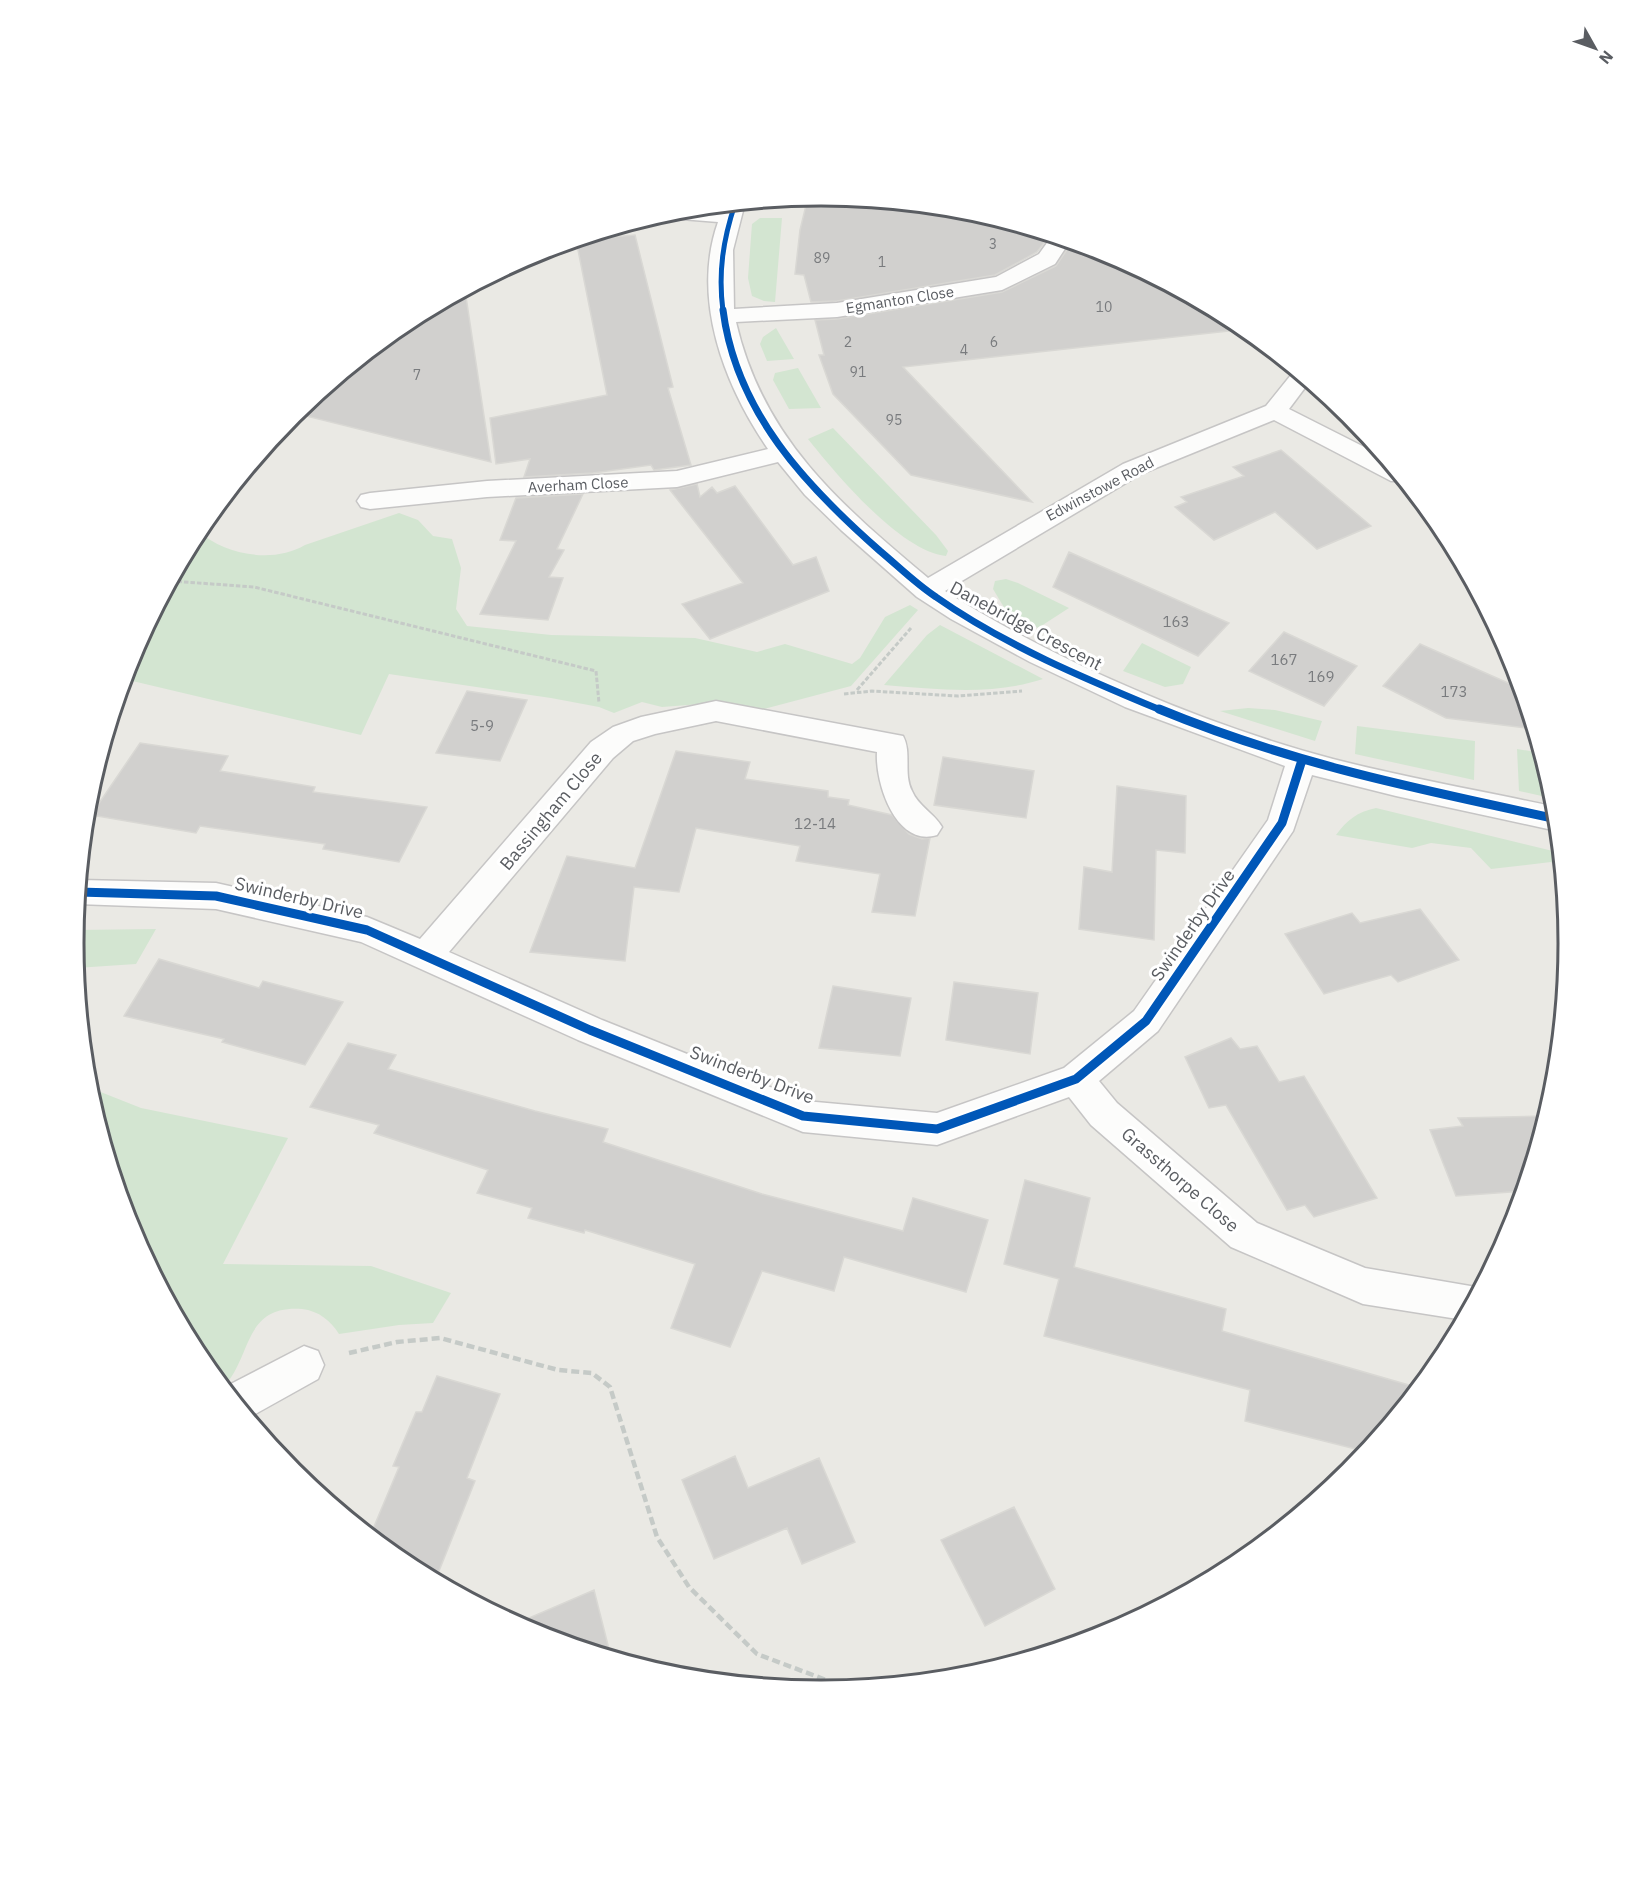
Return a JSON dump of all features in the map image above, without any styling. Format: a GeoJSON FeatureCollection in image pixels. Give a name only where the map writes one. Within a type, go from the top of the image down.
{"type":"FeatureCollection","features":[{"type":"Feature","properties":{"kind":"street","name":"Danebridge Crescent"},"geometry":{"type":"LineString","coordinates":[[733,211],[719,265],[722,316],[732,358],[751,402],[783,453],[833,509],[931,594],[1004,637],[1080,675],[1210,729],[1302,760],[1548,817]]}},
{"type":"Feature","properties":{"kind":"street","name":"Egmanton Close"},"geometry":{"type":"LineString","coordinates":[[722,316],[837,310],[1002,283],[1047,259],[1057,244]]}},
{"type":"Feature","properties":{"kind":"street"},"geometry":{"type":"LineString","coordinates":[[1298,381],[1275,411],[1384,467]]}},
{"type":"Feature","properties":{"kind":"street","name":"Edwinstowe Road"},"geometry":{"type":"LineString","coordinates":[[931,594],[1132,469],[1275,411]]}},
{"type":"Feature","properties":{"kind":"street","name":"Averham Close"},"geometry":{"type":"LineString","coordinates":[[370,501],[488,489],[677,479],[783,453]]}},
{"type":"Feature","properties":{"kind":"street","name":"Bassingham Close"},"geometry":{"type":"LineString","coordinates":[[427,954],[602,750],[623,734],[651,724],[716,711],[892,744],[890,772],[903,807],[927,827]]}},
{"type":"Feature","properties":{"kind":"street","name":"Swinderby Drive"},"geometry":{"type":"LineString","coordinates":[[86,892],[216,896],[367,930],[427,954],[590,1030],[803,1116],[937,1129],[1076,1079],[1146,1021],[1282,823],[1302,760]]}},
{"type":"Feature","properties":{"kind":"street","name":"Grassthorpe Close"},"geometry":{"type":"LineString","coordinates":[[1076,1079],[1104,1114],[1244,1235],[1363,1286],[1466,1302]]}},
{"type":"Feature","properties":{"kind":"street"},"geometry":{"type":"LineString","coordinates":[[242,1400],[304,1365]]}},
{"type":"Feature","properties":{"kind":"path"},"geometry":{"type":"LineString","coordinates":[[179,582],[254,586],[596,671],[602,750]]}},
{"type":"Feature","properties":{"kind":"path"},"geometry":{"type":"LineString","coordinates":[[857,690],[931,594]]}},
{"type":"Feature","properties":{"kind":"path"},"geometry":{"type":"LineString","coordinates":[[835,696],[857,690],[916,696],[975,697],[1048,688],[1080,675]]}},
{"type":"Feature","properties":{"kind":"path"},"geometry":{"type":"LineString","coordinates":[[304,1365],[397,1342],[440,1338],[558,1370],[592,1373],[610,1388],[657,1538],[689,1587],[757,1654],[828,1681]]}},
{"type":"Feature","properties":{"kind":"green space"},"geometry":{"type":"Polygon","coordinates":[[[760,218],[782,218],[775,302],[764,301],[752,296],[748,278],[752,224],[760,218]]]}},
{"type":"Feature","properties":{"kind":"green space"},"geometry":{"type":"Polygon","coordinates":[[[776,328],[794,359],[767,361],[760,344],[763,337],[776,328]]]}},
{"type":"Feature","properties":{"kind":"green space"},"geometry":{"type":"Polygon","coordinates":[[[798,368],[821,408],[789,409],[773,380],[775,373],[798,368]]]}},
{"type":"Feature","properties":{"kind":"green space"},"geometry":{"type":"Polygon","coordinates":[[[833,428],[936,535],[948,551],[946,556],[928,551],[909,541],[890,526],[852,490],[808,439],[833,428]]]}},
{"type":"Feature","properties":{"kind":"green space"},"geometry":{"type":"Polygon","coordinates":[[[399,513],[418,520],[433,536],[452,539],[461,568],[456,609],[467,626],[551,635],[695,638],[757,652],[785,644],[852,664],[860,658],[885,617],[910,605],[918,610],[851,686],[756,711],[701,704],[662,707],[642,702],[614,713],[599,707],[551,698],[389,674],[361,735],[132,681],[160,617],[206,537],[222,546],[250,554],[279,554],[399,513]]]}},
{"type":"Feature","properties":{"kind":"green space"},"geometry":{"type":"Polygon","coordinates":[[[1006,579],[1069,608],[1038,628],[1005,609],[993,589],[995,581],[1006,579]]]}},
{"type":"Feature","properties":{"kind":"green space"},"geometry":{"type":"Polygon","coordinates":[[[940,625],[1043,679],[1004,688],[964,690],[884,685],[927,635],[940,625]]]}},
{"type":"Feature","properties":{"kind":"green space"},"geometry":{"type":"Polygon","coordinates":[[[1142,643],[1191,667],[1183,684],[1165,687],[1123,671],[1142,643]]]}},
{"type":"Feature","properties":{"kind":"green space"},"geometry":{"type":"Polygon","coordinates":[[[1248,708],[1275,710],[1322,721],[1315,741],[1220,711],[1248,708]]]}},
{"type":"Feature","properties":{"kind":"green space"},"geometry":{"type":"Polygon","coordinates":[[[1357,726],[1475,741],[1474,780],[1355,754],[1357,726]]]}},
{"type":"Feature","properties":{"kind":"green space"},"geometry":{"type":"Polygon","coordinates":[[[1517,749],[1534,752],[1544,797],[1519,791],[1517,749]]]}},
{"type":"Feature","properties":{"kind":"green space"},"geometry":{"type":"Polygon","coordinates":[[[1376,808],[1553,851],[1555,865],[1551,862],[1491,869],[1471,848],[1431,843],[1412,848],[1336,835],[1353,817],[1376,808]]]}},
{"type":"Feature","properties":{"kind":"green space"},"geometry":{"type":"Polygon","coordinates":[[[156,929],[136,964],[85,967],[85,930],[156,929]]]}},
{"type":"Feature","properties":{"kind":"green space"},"geometry":{"type":"Polygon","coordinates":[[[99,1091],[141,1108],[288,1138],[223,1264],[371,1266],[451,1293],[433,1323],[399,1325],[339,1334],[328,1321],[314,1312],[302,1309],[283,1310],[269,1315],[252,1335],[228,1381],[208,1353],[160,1270],[123,1181],[99,1091]]]}},
{"type":"Feature","properties":{"kind":"building"},"geometry":{"type":"Polygon","coordinates":[[[806,207],[870,208],[918,212],[965,220],[1045,241],[1037,252],[995,275],[837,301],[811,302],[804,275],[795,274],[800,230],[806,207]]]}},
{"type":"Feature","properties":{"kind":"building"},"geometry":{"type":"Polygon","coordinates":[[[635,235],[673,387],[668,388],[691,465],[654,470],[651,465],[593,473],[524,477],[530,459],[496,464],[490,418],[607,395],[577,247],[611,237],[635,235]]]}},
{"type":"Feature","properties":{"kind":"building"},"geometry":{"type":"Polygon","coordinates":[[[1068,248],[1148,282],[1232,331],[903,367],[1032,502],[911,475],[833,394],[819,355],[824,355],[815,320],[837,319],[1002,292],[1056,266],[1068,248]]]}},
{"type":"Feature","properties":{"kind":"building"},"geometry":{"type":"Polygon","coordinates":[[[466,298],[491,462],[306,416],[373,358],[412,330],[466,298]]]}},
{"type":"Feature","properties":{"kind":"building"},"geometry":{"type":"Polygon","coordinates":[[[1281,450],[1371,526],[1317,549],[1275,512],[1214,540],[1175,507],[1187,502],[1181,497],[1244,476],[1233,467],[1281,450]]]}},
{"type":"Feature","properties":{"kind":"building"},"geometry":{"type":"Polygon","coordinates":[[[697,484],[700,497],[712,487],[717,493],[735,486],[793,565],[816,557],[829,591],[710,639],[682,604],[743,583],[670,490],[697,484]]]}},
{"type":"Feature","properties":{"kind":"building"},"geometry":{"type":"Polygon","coordinates":[[[583,494],[557,549],[564,550],[549,577],[563,578],[548,620],[480,614],[516,541],[500,540],[516,498],[583,494]]]}},
{"type":"Feature","properties":{"kind":"building"},"geometry":{"type":"Polygon","coordinates":[[[1069,552],[1229,623],[1198,656],[1053,587],[1069,552]]]}},
{"type":"Feature","properties":{"kind":"building"},"geometry":{"type":"Polygon","coordinates":[[[1284,632],[1357,666],[1324,706],[1249,671],[1284,632]]]}},
{"type":"Feature","properties":{"kind":"building"},"geometry":{"type":"Polygon","coordinates":[[[1420,644],[1512,684],[1527,728],[1446,718],[1383,686],[1420,644]]]}},
{"type":"Feature","properties":{"kind":"building"},"geometry":{"type":"Polygon","coordinates":[[[467,691],[527,700],[500,761],[436,753],[467,691]]]}},
{"type":"Feature","properties":{"kind":"building"},"geometry":{"type":"Polygon","coordinates":[[[140,743],[228,756],[220,771],[315,787],[313,792],[427,807],[399,862],[323,849],[325,844],[200,826],[196,833],[95,816],[97,806],[140,743]]]}},
{"type":"Feature","properties":{"kind":"building"},"geometry":{"type":"Polygon","coordinates":[[[676,751],[750,762],[745,779],[828,791],[828,797],[849,800],[848,805],[892,815],[909,834],[922,839],[930,838],[915,916],[872,912],[880,874],[796,861],[800,846],[696,828],[679,892],[634,887],[625,961],[530,952],[567,856],[635,868],[676,751]]]}},
{"type":"Feature","properties":{"kind":"building"},"geometry":{"type":"Polygon","coordinates":[[[943,757],[1034,771],[1026,818],[934,805],[943,757]]]}},
{"type":"Feature","properties":{"kind":"building"},"geometry":{"type":"Polygon","coordinates":[[[1117,786],[1186,796],[1185,853],[1156,850],[1154,940],[1079,929],[1084,867],[1112,872],[1117,786]]]}},
{"type":"Feature","properties":{"kind":"building"},"geometry":{"type":"Polygon","coordinates":[[[1420,909],[1459,960],[1398,982],[1391,975],[1324,994],[1285,934],[1352,913],[1360,923],[1420,909]]]}},
{"type":"Feature","properties":{"kind":"building"},"geometry":{"type":"Polygon","coordinates":[[[159,959],[259,988],[263,981],[343,1002],[305,1065],[222,1042],[224,1039],[124,1016],[159,959]]]}},
{"type":"Feature","properties":{"kind":"building"},"geometry":{"type":"Polygon","coordinates":[[[954,982],[1038,993],[1030,1054],[946,1040],[954,982]]]}},
{"type":"Feature","properties":{"kind":"building"},"geometry":{"type":"Polygon","coordinates":[[[833,986],[911,998],[900,1056],[819,1048],[833,986]]]}},
{"type":"Feature","properties":{"kind":"building"},"geometry":{"type":"Polygon","coordinates":[[[1231,1038],[1240,1049],[1257,1046],[1279,1082],[1304,1076],[1377,1198],[1314,1217],[1305,1205],[1287,1210],[1226,1105],[1209,1108],[1185,1057],[1231,1038]]]}},
{"type":"Feature","properties":{"kind":"building"},"geometry":{"type":"Polygon","coordinates":[[[348,1043],[396,1055],[388,1069],[535,1111],[608,1129],[603,1142],[762,1194],[903,1231],[913,1198],[988,1220],[966,1292],[844,1257],[834,1291],[762,1271],[730,1347],[671,1328],[695,1264],[585,1230],[584,1233],[528,1218],[532,1208],[477,1193],[488,1170],[374,1133],[379,1125],[310,1107],[348,1043]]]}},
{"type":"Feature","properties":{"kind":"building"},"geometry":{"type":"Polygon","coordinates":[[[1538,1116],[1516,1192],[1456,1196],[1430,1130],[1463,1126],[1458,1118],[1538,1116]]]}},
{"type":"Feature","properties":{"kind":"building"},"geometry":{"type":"Polygon","coordinates":[[[1025,1180],[1090,1198],[1074,1267],[1226,1309],[1222,1331],[1411,1386],[1358,1450],[1245,1421],[1250,1390],[1044,1336],[1059,1279],[1004,1264],[1025,1180]]]}},
{"type":"Feature","properties":{"kind":"building"},"geometry":{"type":"Polygon","coordinates":[[[437,1376],[500,1394],[467,1478],[475,1481],[438,1573],[373,1529],[399,1467],[393,1466],[416,1412],[422,1412],[437,1376]]]}},
{"type":"Feature","properties":{"kind":"building"},"geometry":{"type":"Polygon","coordinates":[[[735,1456],[748,1488],[819,1458],[855,1542],[802,1564],[787,1528],[714,1559],[682,1480],[735,1456]]]}},
{"type":"Feature","properties":{"kind":"building"},"geometry":{"type":"Polygon","coordinates":[[[1014,1507],[1055,1589],[985,1626],[941,1540],[1014,1507]]]}},
{"type":"Feature","properties":{"kind":"building"},"geometry":{"type":"Polygon","coordinates":[[[594,1590],[609,1649],[584,1642],[526,1619],[594,1590]]]}},
{"type":"Feature","properties":{"kind":"cycle path"},"geometry":{"type":"LineString","coordinates":[[732,211],[722,250],[721,296],[729,342],[756,410],[783,452],[814,490],[935,597],[987,628],[1071,670],[1168,713],[1234,738],[1364,778],[1548,817]]}},
{"type":"Feature","properties":{"kind":"cycle path"},"geometry":{"type":"LineString","coordinates":[[86,892],[216,896],[367,930],[590,1030],[803,1116],[937,1129],[1076,1079],[1146,1021],[1282,823],[1302,760]]}}]}
